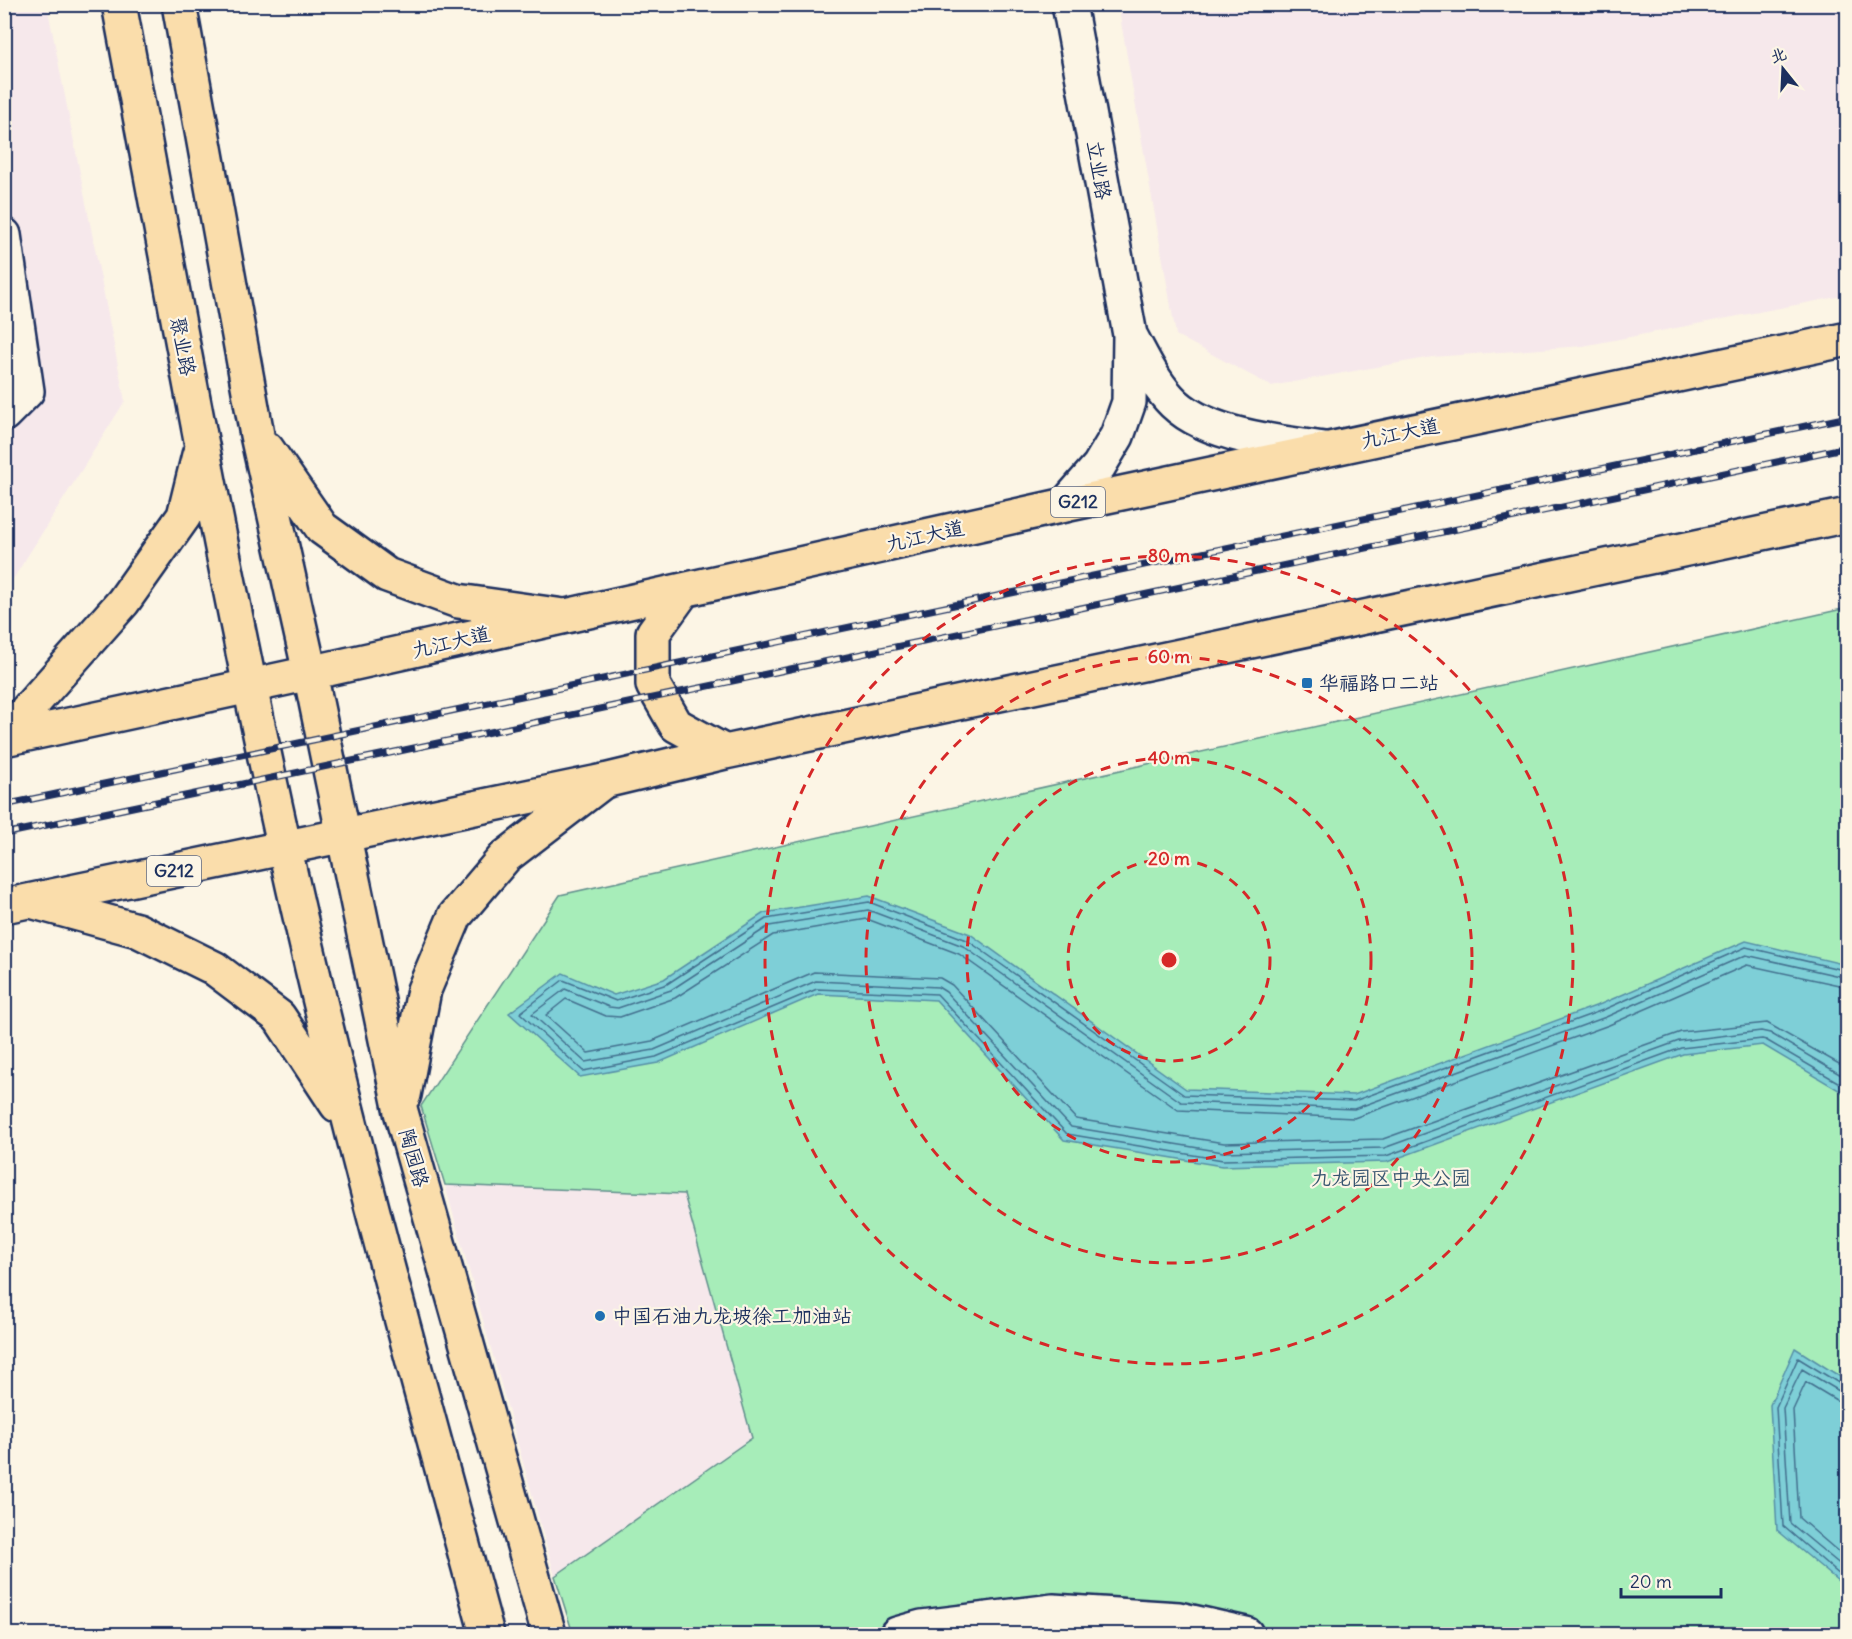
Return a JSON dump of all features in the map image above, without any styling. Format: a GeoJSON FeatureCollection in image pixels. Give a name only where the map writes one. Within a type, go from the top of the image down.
{"type":"FeatureCollection","features":[{"type":"Feature","properties":{"kind":"main road","name":"聚业路"},"geometry":{"type":"LineString","coordinates":[[119,4],[250,686]]}},
{"type":"Feature","properties":{"kind":"main road"},"geometry":{"type":"LineString","coordinates":[[178,4],[257,435],[310,673]]}},
{"type":"Feature","properties":{"kind":"main road","name":"九江大道"},"geometry":{"type":"LineString","coordinates":[[4,737],[310,673],[1324,449],[1848,339]]}},
{"type":"Feature","properties":{"kind":"main road"},"geometry":{"type":"LineString","coordinates":[[257,435],[322,528],[387,575],[458,601],[566,616]]}},
{"type":"Feature","properties":{"kind":"main road"},"geometry":{"type":"LineString","coordinates":[[4,737],[123,602],[184,516],[202,445]]}},
{"type":"Feature","properties":{"kind":"main road","name":"G212"},"geometry":{"type":"LineString","coordinates":[[18,903],[284,849],[343,834],[604,781],[725,752],[1848,515]]}},
{"type":"Feature","properties":{"kind":"main road"},"geometry":{"type":"LineString","coordinates":[[684,590],[653,633],[653,685],[676,725],[725,752]]}},
{"type":"Feature","properties":{"kind":"main road","name":"陶园路"},"geometry":{"type":"LineString","coordinates":[[310,673],[401,1112],[549,1635]]}},
{"type":"Feature","properties":{"kind":"main road"},"geometry":{"type":"LineString","coordinates":[[250,686],[284,849],[349,1124],[487,1635]]}},
{"type":"Feature","properties":{"kind":"main road"},"geometry":{"type":"LineString","coordinates":[[401,1112],[424,990],[455,916],[505,858],[604,781]]}},
{"type":"Feature","properties":{"kind":"main road"},"geometry":{"type":"LineString","coordinates":[[18,903],[137,930],[214,968],[279,1017],[349,1124]]}},
{"type":"Feature","properties":{"kind":"street","name":"立业路"},"geometry":{"type":"LineString","coordinates":[[1069,4],[1130,335]]}},
{"type":"Feature","properties":{"kind":"street"},"geometry":{"type":"LineString","coordinates":[[4,235],[27,392],[4,414]]}},
{"type":"Feature","properties":{"kind":"street"},"geometry":{"type":"LineString","coordinates":[[1130,335],[1150,372],[1170,400],[1200,421],[1245,437],[1324,449]]}},
{"type":"Feature","properties":{"kind":"street"},"geometry":{"type":"LineString","coordinates":[[1065,505],[1099,466],[1117,436],[1128,402],[1130,335]]}},
{"type":"Feature","properties":{"kind":"street"},"geometry":{"type":"LineString","coordinates":[[897,1635],[922,1627],[1053,1611],[1179,1619],[1246,1635]]}},
{"type":"Feature","properties":{"kind":"shaded area"},"geometry":{"type":"Polygon","coordinates":[[[5,5],[47,5],[125,401],[5,592],[5,5]]]}},
{"type":"Feature","properties":{"kind":"shaded area"},"geometry":{"type":"Polygon","coordinates":[[[1118,5],[1847,5],[1847,295],[1583,346],[1432,357],[1271,386],[1176,335],[1118,5]]]}},
{"type":"Feature","properties":{"kind":"shaded area","name":"中国石油九龙坡徐工加油站"},"geometry":{"type":"Polygon","coordinates":[[[445,1185],[684,1194],[752,1438],[555,1576],[445,1185]]]}},
{"type":"Feature","properties":{"kind":"green space","name":"九龙园区中央公园"},"geometry":{"type":"Polygon","coordinates":[[[1847,608],[1847,1634],[573,1634],[555,1576],[752,1438],[684,1194],[445,1185],[421,1106],[560,895],[1847,608]]]}},
{"type":"Feature","properties":{"kind":"water"},"geometry":{"type":"Polygon","coordinates":[[[869,896],[970,934],[1186,1089],[1354,1095],[1601,1004],[1746,941],[1847,965],[1847,1095],[1763,1045],[1683,1054],[1387,1162],[1222,1166],[1064,1140],[936,1000],[818,994],[658,1063],[580,1077],[509,1013],[563,973],[614,995],[664,979],[764,913],[869,896]]]}},
{"type":"Feature","properties":{"kind":"water"},"geometry":{"type":"Polygon","coordinates":[[[1795,1348],[1847,1381],[1847,1586],[1777,1530],[1770,1405],[1795,1348]]]}},
{"type":"Feature","properties":{"kind":"railway"},"geometry":{"type":"LineString","coordinates":[[4,805],[1848,417]]}},
{"type":"Feature","properties":{"kind":"railway"},"geometry":{"type":"LineString","coordinates":[[4,834],[1848,447]]}},
{"type":"Feature","properties":{"kind":"place","name":"华福路口二站"},"geometry":{"type":"Point","coordinates":[1307,683]}},
{"type":"Feature","properties":{"kind":"place","name":"中国石油九龙坡徐工加油站"},"geometry":{"type":"Point","coordinates":[600,1316]}}]}
